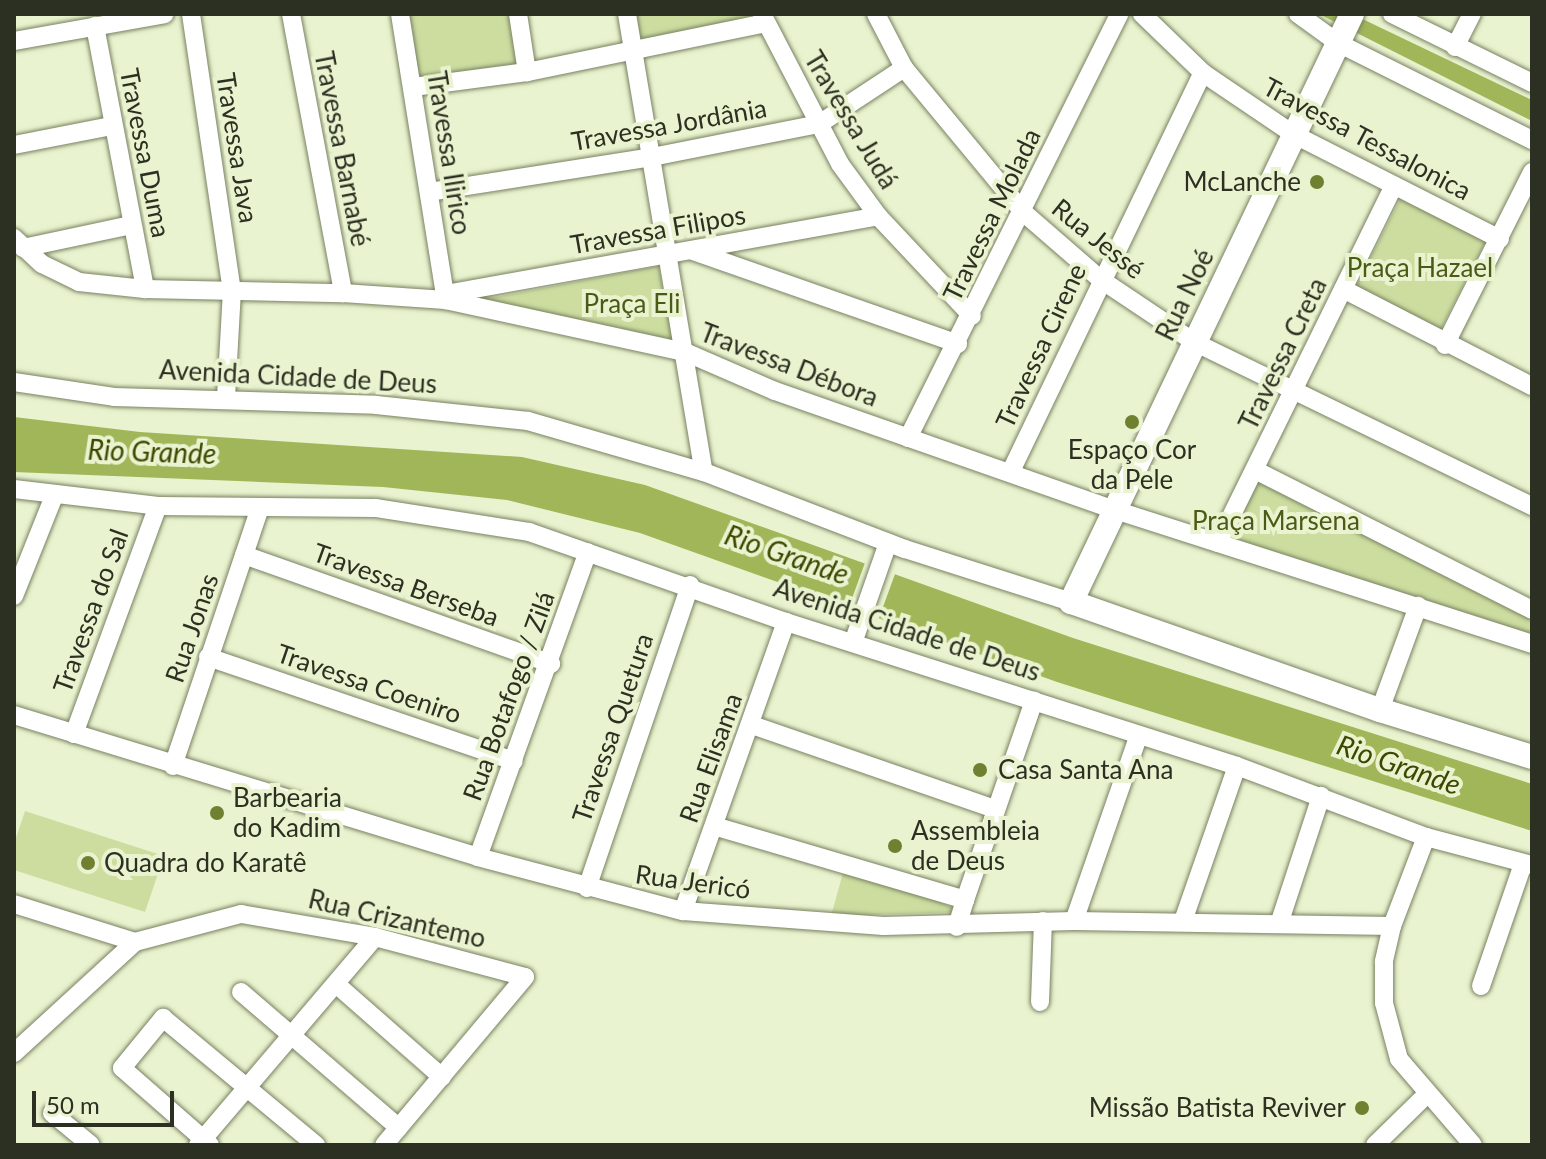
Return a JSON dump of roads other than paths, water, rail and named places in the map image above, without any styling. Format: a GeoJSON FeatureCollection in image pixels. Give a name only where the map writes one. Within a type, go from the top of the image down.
{"type":"FeatureCollection","features":[{"type":"Feature","properties":{"kind":"street"},"geometry":{"type":"LineString","coordinates":[[14,41],[62,23],[95,26],[165,14]]}},
{"type":"Feature","properties":{"kind":"street","name":"Travessa Java"},"geometry":{"type":"LineString","coordinates":[[191,14],[232,290],[226,399]]}},
{"type":"Feature","properties":{"kind":"street","name":"Travessa Barnabé"},"geometry":{"type":"LineString","coordinates":[[291,14],[343,293]]}},
{"type":"Feature","properties":{"kind":"street","name":"Travessa Ilirico"},"geometry":{"type":"LineString","coordinates":[[400,14],[446,297]]}},
{"type":"Feature","properties":{"kind":"street"},"geometry":{"type":"LineString","coordinates":[[518,14],[527,72]]}},
{"type":"Feature","properties":{"kind":"street"},"geometry":{"type":"LineString","coordinates":[[627,14],[670,252],[704,472]]}},
{"type":"Feature","properties":{"kind":"street","name":"Rua Jessé"},"geometry":{"type":"LineString","coordinates":[[876,14],[904,68],[1023,212],[1100,279],[1194,342],[1532,506]]}},
{"type":"Feature","properties":{"kind":"street","name":"Travessa Molada"},"geometry":{"type":"LineString","coordinates":[[908,438],[972,316],[1119,14]]}},
{"type":"Feature","properties":{"kind":"street","name":"Travessa Tessalonica"},"geometry":{"type":"LineString","coordinates":[[1142,14],[1203,73],[1293,134],[1500,239]]}},
{"type":"Feature","properties":{"kind":"street"},"geometry":{"type":"LineString","coordinates":[[1298,14],[1339,41],[1532,140]]}},
{"type":"Feature","properties":{"kind":"street","name":"Rua Noé"},"geometry":{"type":"LineString","coordinates":[[1071,602],[1352,14]]}},
{"type":"Feature","properties":{"kind":"street"},"geometry":{"type":"LineString","coordinates":[[1392,14],[1532,83]]}},
{"type":"Feature","properties":{"kind":"street"},"geometry":{"type":"LineString","coordinates":[[1455,47],[1472,14]]}},
{"type":"Feature","properties":{"kind":"street"},"geometry":{"type":"LineString","coordinates":[[413,87],[527,72],[633,51],[763,18]]}},
{"type":"Feature","properties":{"kind":"street","name":"Travessa Judá"},"geometry":{"type":"LineString","coordinates":[[763,18],[819,124],[878,216],[972,316]]}},
{"type":"Feature","properties":{"kind":"street","name":"Travessa Duma"},"geometry":{"type":"LineString","coordinates":[[95,26],[145,289]]}},
{"type":"Feature","properties":{"kind":"street","name":"Travessa Jordânia"},"geometry":{"type":"LineString","coordinates":[[429,192],[652,157],[819,124],[904,68]]}},
{"type":"Feature","properties":{"kind":"street","name":"Travessa Cirene"},"geometry":{"type":"LineString","coordinates":[[1012,469],[1100,279],[1203,73]]}},
{"type":"Feature","properties":{"kind":"street"},"geometry":{"type":"LineString","coordinates":[[14,145],[112,126]]}},
{"type":"Feature","properties":{"kind":"street"},"geometry":{"type":"LineString","coordinates":[[1445,345],[1532,172]]}},
{"type":"Feature","properties":{"kind":"street","name":"Travessa Creta"},"geometry":{"type":"LineString","coordinates":[[1218,543],[1393,187]]}},
{"type":"Feature","properties":{"kind":"street","name":"Travessa Filipos"},"geometry":{"type":"LineString","coordinates":[[446,297],[670,252],[693,251],[878,216]]}},
{"type":"Feature","properties":{"kind":"street"},"geometry":{"type":"LineString","coordinates":[[18,243],[131,225]]}},
{"type":"Feature","properties":{"kind":"street","name":"Travessa Débora"},"geometry":{"type":"LineString","coordinates":[[18,243],[60,276],[145,289],[446,297],[685,352],[908,438],[1012,469],[1115,510],[1532,644]]}},
{"type":"Feature","properties":{"kind":"street"},"geometry":{"type":"LineString","coordinates":[[693,251],[958,344]]}},
{"type":"Feature","properties":{"kind":"street"},"geometry":{"type":"LineString","coordinates":[[1343,289],[1445,345],[1532,386]]}},
{"type":"Feature","properties":{"kind":"street","name":"Avenida Cidade de Deus"},"geometry":{"type":"LineString","coordinates":[[14,382],[114,397],[376,405],[528,421],[704,472],[888,543],[1071,602],[1380,710],[1532,757]]}},
{"type":"Feature","properties":{"kind":"street"},"geometry":{"type":"LineString","coordinates":[[1255,470],[1532,610]]}},
{"type":"Feature","properties":{"kind":"street","name":"Avenida Cidade de Deus"},"geometry":{"type":"LineString","coordinates":[[14,489],[158,506],[376,508],[464,518],[588,552],[690,585],[786,622],[854,640],[1138,737],[1237,766],[1426,837],[1528,865]]}},
{"type":"Feature","properties":{"kind":"street"},"geometry":{"type":"LineString","coordinates":[[14,596],[54,496]]}},
{"type":"Feature","properties":{"kind":"street","name":"Travessa do Sal"},"geometry":{"type":"LineString","coordinates":[[74,734],[158,506]]}},
{"type":"Feature","properties":{"kind":"street","name":"Rua Jonas"},"geometry":{"type":"LineString","coordinates":[[173,766],[260,507]]}},
{"type":"Feature","properties":{"kind":"street"},"geometry":{"type":"LineString","coordinates":[[854,640],[888,543]]}},
{"type":"Feature","properties":{"kind":"street","name":"Rua Botafogo / Zilá"},"geometry":{"type":"LineString","coordinates":[[478,857],[551,664],[588,552]]}},
{"type":"Feature","properties":{"kind":"street","name":"Travessa Berseba"},"geometry":{"type":"LineString","coordinates":[[244,555],[551,664]]}},
{"type":"Feature","properties":{"kind":"street","name":"Travessa Quetura"},"geometry":{"type":"LineString","coordinates":[[587,888],[690,585]]}},
{"type":"Feature","properties":{"kind":"street"},"geometry":{"type":"LineString","coordinates":[[1380,710],[1418,606]]}},
{"type":"Feature","properties":{"kind":"street","name":"Rua Elisama"},"geometry":{"type":"LineString","coordinates":[[683,911],[752,725],[786,622]]}},
{"type":"Feature","properties":{"kind":"street","name":"Travessa Coeniro"},"geometry":{"type":"LineString","coordinates":[[208,657],[514,761]]}},
{"type":"Feature","properties":{"kind":"street"},"geometry":{"type":"LineString","coordinates":[[957,927],[1034,701]]}},
{"type":"Feature","properties":{"kind":"street","name":"Rua Jericó"},"geometry":{"type":"LineString","coordinates":[[14,715],[478,857],[683,911],[957,927],[1043,921],[1392,926]]}},
{"type":"Feature","properties":{"kind":"street"},"geometry":{"type":"LineString","coordinates":[[752,725],[995,809]]}},
{"type":"Feature","properties":{"kind":"street"},"geometry":{"type":"LineString","coordinates":[[1074,921],[1138,737]]}},
{"type":"Feature","properties":{"kind":"street"},"geometry":{"type":"LineString","coordinates":[[1183,921],[1237,766]]}},
{"type":"Feature","properties":{"kind":"street"},"geometry":{"type":"LineString","coordinates":[[1279,924],[1321,796]]}},
{"type":"Feature","properties":{"kind":"street"},"geometry":{"type":"LineString","coordinates":[[714,826],[965,900]]}},
{"type":"Feature","properties":{"kind":"street"},"geometry":{"type":"LineString","coordinates":[[1426,837],[1392,926],[1384,962],[1388,1027],[1399,1059],[1426,1095],[1473,1145]]}},
{"type":"Feature","properties":{"kind":"street"},"geometry":{"type":"LineString","coordinates":[[1481,986],[1528,865]]}},
{"type":"Feature","properties":{"kind":"street"},"geometry":{"type":"LineString","coordinates":[[14,904],[135,942]]}},
{"type":"Feature","properties":{"kind":"street","name":"Rua Crizantemo"},"geometry":{"type":"LineString","coordinates":[[14,1053],[135,942],[241,914],[375,937],[525,977],[442,1077]]}},
{"type":"Feature","properties":{"kind":"street"},"geometry":{"type":"LineString","coordinates":[[1040,1002],[1043,921]]}},
{"type":"Feature","properties":{"kind":"street"},"geometry":{"type":"LineString","coordinates":[[316,1145],[248,1089],[169,1019],[161,1020],[122,1068],[204,1143],[248,1089],[375,937]]}},
{"type":"Feature","properties":{"kind":"street"},"geometry":{"type":"LineString","coordinates":[[336,984],[442,1077],[384,1145]]}},
{"type":"Feature","properties":{"kind":"street"},"geometry":{"type":"LineString","coordinates":[[241,992],[399,1128]]}},
{"type":"Feature","properties":{"kind":"street"},"geometry":{"type":"LineString","coordinates":[[1375,1145],[1426,1095]]}},
{"type":"Feature","properties":{"kind":"street"},"geometry":{"type":"LineString","coordinates":[[52,1113],[91,1145]]}},
{"type":"Feature","properties":{"kind":"water"},"geometry":{"type":"Polygon","coordinates":[[[1319,14],[1352,14],[1532,100],[1532,121],[1319,14]]]}},
{"type":"Feature","properties":{"kind":"water","name":"Rio Grande"},"geometry":{"type":"Polygon","coordinates":[[[14,417],[140,432],[522,457],[645,485],[1073,638],[1532,784],[1532,831],[1057,682],[640,533],[507,500],[383,487],[14,472],[14,417]]]}},
{"type":"Feature","properties":{"kind":"place","name":"McLanche"},"geometry":{"type":"Point","coordinates":[1317,182]}},
{"type":"Feature","properties":{"kind":"place","name":"Espaço Cor da Pele"},"geometry":{"type":"Point","coordinates":[1132,422]}},
{"type":"Feature","properties":{"kind":"place","name":"Casa Santa Ana"},"geometry":{"type":"Point","coordinates":[980,770]}},
{"type":"Feature","properties":{"kind":"place","name":"Barbearia do Kadim"},"geometry":{"type":"Point","coordinates":[217,813]}},
{"type":"Feature","properties":{"kind":"place","name":"Assembleia de Deus"},"geometry":{"type":"Point","coordinates":[895,846]}},
{"type":"Feature","properties":{"kind":"place","name":"Quadra do Karatê"},"geometry":{"type":"Point","coordinates":[88,863]}},
{"type":"Feature","properties":{"kind":"place","name":"Missão Batista Reviver"},"geometry":{"type":"Point","coordinates":[1362,1108]}},
{"type":"Feature","properties":{"kind":"park label","name":"Praça Hazael"},"geometry":{"type":"Point","coordinates":[1420,268]}},
{"type":"Feature","properties":{"kind":"park label","name":"Praça Eli"},"geometry":{"type":"Point","coordinates":[632,304]}},
{"type":"Feature","properties":{"kind":"park label","name":"Praça Marsena"},"geometry":{"type":"Point","coordinates":[1276,521]}}]}
